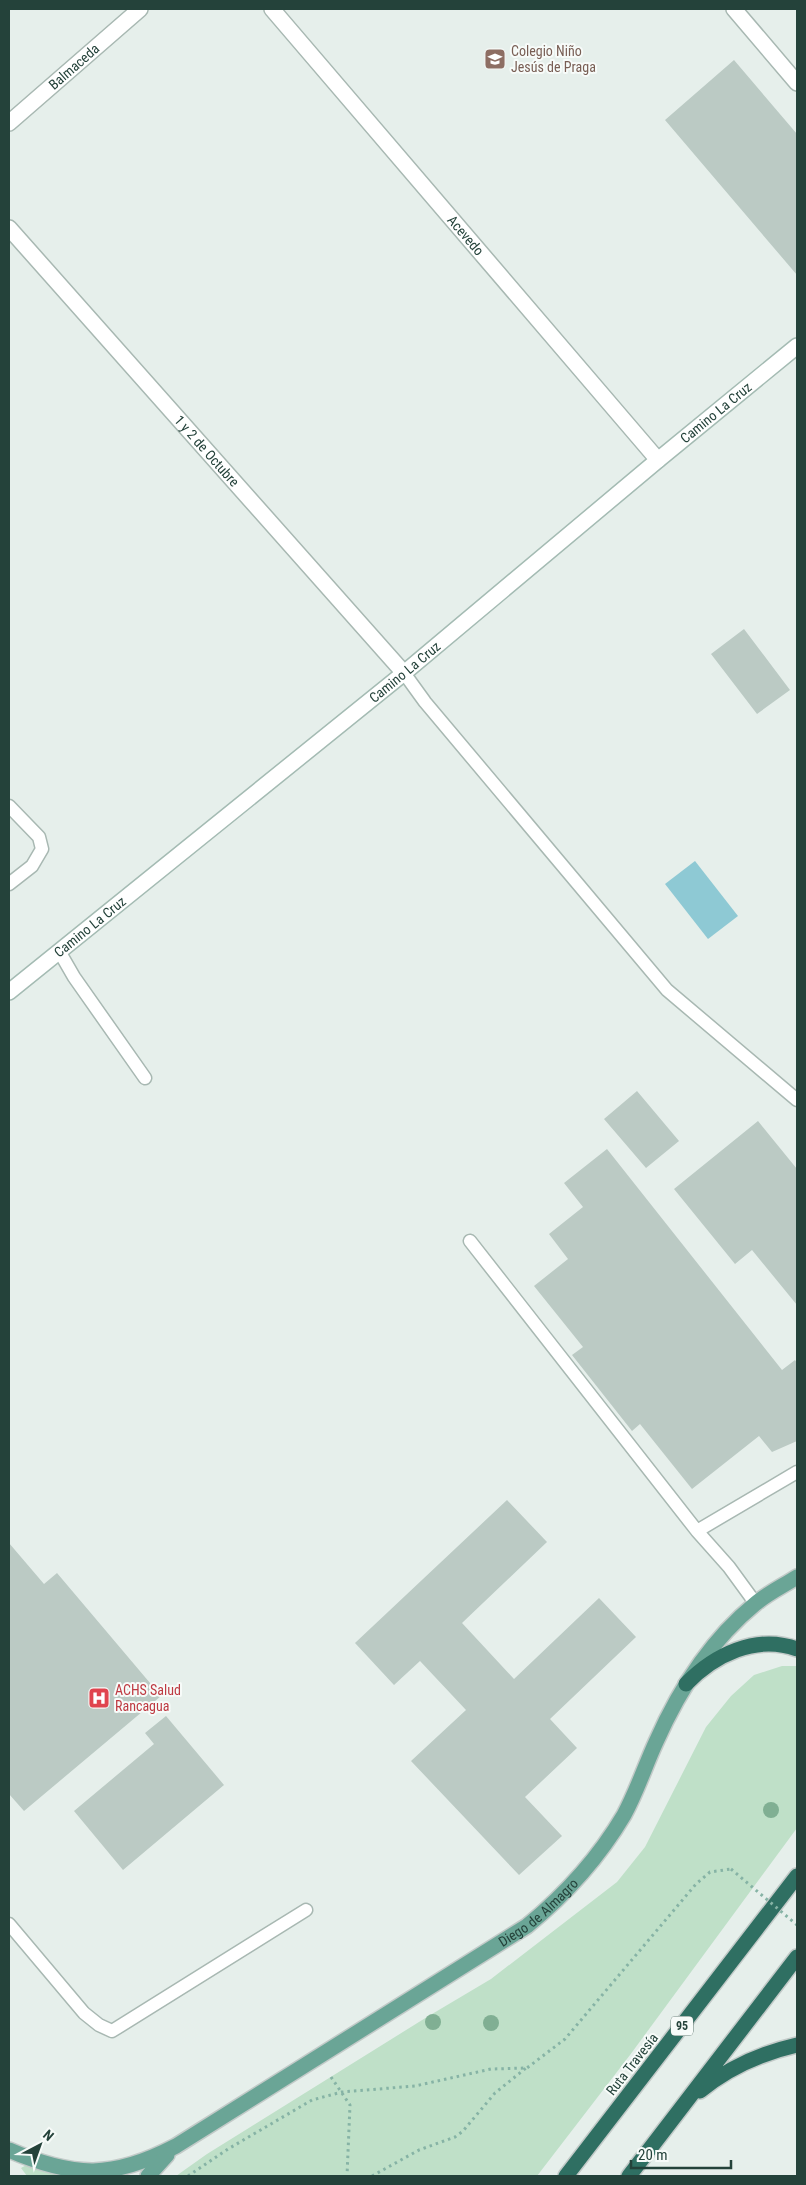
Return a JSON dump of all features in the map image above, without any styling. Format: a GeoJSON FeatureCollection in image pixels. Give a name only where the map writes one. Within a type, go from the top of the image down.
{"type":"FeatureCollection","features":[{"type":"Feature","properties":{"kind":"highway"},"geometry":{"type":"LineString","coordinates":[[686,1684],[701,1669],[719,1657],[740,1648],[774,1644],[797,1649]]}},
{"type":"Feature","properties":{"kind":"highway","name":"Ruta Travesía"},"geometry":{"type":"LineString","coordinates":[[566,2176],[797,1876]]}},
{"type":"Feature","properties":{"kind":"highway"},"geometry":{"type":"LineString","coordinates":[[629,2176],[797,1957]]}},
{"type":"Feature","properties":{"kind":"highway"},"geometry":{"type":"LineString","coordinates":[[684,2105],[728,2072],[754,2059],[797,2045]]}},
{"type":"Feature","properties":{"kind":"main road","name":"Diego de Almagro"},"geometry":{"type":"LineString","coordinates":[[9,2150],[66,2170],[92,2172],[134,2165],[176,2146],[501,1944],[552,1906],[580,1877],[606,1844],[625,1813],[656,1741],[686,1684],[727,1630],[756,1604],[797,1578]]}},
{"type":"Feature","properties":{"kind":"main road","name":"Diego de Almagro"},"geometry":{"type":"LineString","coordinates":[[148,2176],[176,2146]]}},
{"type":"Feature","properties":{"kind":"street","name":"Balmaceda"},"geometry":{"type":"LineString","coordinates":[[9,123],[140,9]]}},
{"type":"Feature","properties":{"kind":"street","name":"Acevedo"},"geometry":{"type":"LineString","coordinates":[[272,9],[658,460]]}},
{"type":"Feature","properties":{"kind":"street"},"geometry":{"type":"LineString","coordinates":[[734,9],[797,83]]}},
{"type":"Feature","properties":{"kind":"street","name":"1 y 2 de Octubre"},"geometry":{"type":"LineString","coordinates":[[9,228],[404,673]]}},
{"type":"Feature","properties":{"kind":"street","name":"Camino La Cruz"},"geometry":{"type":"LineString","coordinates":[[9,992],[404,673],[797,346]]}},
{"type":"Feature","properties":{"kind":"lane"},"geometry":{"type":"LineString","coordinates":[[404,673],[425,702],[667,990],[797,1100]]}},
{"type":"Feature","properties":{"kind":"lane"},"geometry":{"type":"LineString","coordinates":[[9,806],[39,837],[42,849],[32,866],[9,884]]}},
{"type":"Feature","properties":{"kind":"lane"},"geometry":{"type":"LineString","coordinates":[[59,951],[74,977],[145,1078]]}},
{"type":"Feature","properties":{"kind":"lane"},"geometry":{"type":"LineString","coordinates":[[470,1241],[697,1531],[729,1567],[756,1604]]}},
{"type":"Feature","properties":{"kind":"lane"},"geometry":{"type":"LineString","coordinates":[[697,1531],[797,1472]]}},
{"type":"Feature","properties":{"kind":"lane"},"geometry":{"type":"LineString","coordinates":[[9,1924],[84,2013],[99,2025],[112,2031],[306,1910]]}},
{"type":"Feature","properties":{"kind":"path"},"geometry":{"type":"LineString","coordinates":[[372,2176],[419,2150],[455,2137],[464,2131],[495,2093],[565,2039],[696,1884],[710,1872],[731,1869],[797,1925]]}},
{"type":"Feature","properties":{"kind":"path"},"geometry":{"type":"LineString","coordinates":[[317,2058],[350,2105],[347,2176]]}},
{"type":"Feature","properties":{"kind":"path"},"geometry":{"type":"LineString","coordinates":[[188,2176],[221,2153],[312,2100],[342,2092],[415,2086],[491,2069],[527,2068]]}},
{"type":"Feature","properties":{"kind":"green space"},"geometry":{"type":"Polygon","coordinates":[[[782,1666],[797,1666],[797,1828],[630,2055],[537,2176],[176,2176],[207,2154],[491,1979],[617,1882],[645,1847],[706,1727],[731,1696],[754,1675],[782,1666]]]}},
{"type":"Feature","properties":{"kind":"green space"},"geometry":{"type":"Polygon","coordinates":[[[30,2163],[62,2176],[27,2176],[21,2168],[30,2163]]]}},
{"type":"Feature","properties":{"kind":"water"},"geometry":{"type":"Polygon","coordinates":[[[695,861],[738,916],[708,939],[665,884],[695,861]]]}},
{"type":"Feature","properties":{"kind":"building"},"geometry":{"type":"Polygon","coordinates":[[[734,60],[797,134],[797,275],[665,120],[734,60]]]}},
{"type":"Feature","properties":{"kind":"building"},"geometry":{"type":"Polygon","coordinates":[[[744,629],[790,690],[757,714],[711,654],[744,629]]]}},
{"type":"Feature","properties":{"kind":"building"},"geometry":{"type":"Polygon","coordinates":[[[637,1091],[679,1141],[646,1168],[604,1119],[637,1091]]]}},
{"type":"Feature","properties":{"kind":"building"},"geometry":{"type":"Polygon","coordinates":[[[758,1121],[797,1169],[797,1305],[752,1250],[735,1264],[674,1189],[758,1121]]]}},
{"type":"Feature","properties":{"kind":"building"},"geometry":{"type":"Polygon","coordinates":[[[607,1149],[782,1370],[795,1360],[797,1363],[797,1441],[772,1452],[759,1436],[692,1489],[640,1424],[632,1431],[572,1355],[583,1347],[534,1286],[568,1259],[549,1234],[583,1207],[564,1183],[607,1149]]]}},
{"type":"Feature","properties":{"kind":"building"},"geometry":{"type":"Polygon","coordinates":[[[507,1500],[547,1542],[462,1623],[514,1679],[599,1598],[636,1637],[550,1719],[577,1748],[525,1797],[562,1836],[519,1875],[411,1761],[466,1710],[420,1661],[394,1685],[355,1643],[507,1500]]]}},
{"type":"Feature","properties":{"kind":"building"},"geometry":{"type":"Polygon","coordinates":[[[9,1543],[44,1584],[57,1573],[161,1696],[24,1811],[9,1794],[9,1543]]]}},
{"type":"Feature","properties":{"kind":"building"},"geometry":{"type":"Polygon","coordinates":[[[166,1716],[224,1785],[123,1870],[74,1811],[154,1744],[145,1733],[166,1716]]]}},
{"type":"Feature","properties":{"kind":"place","name":"Colegio Niño Jesús de Praga"},"geometry":{"type":"Point","coordinates":[495,59]}},
{"type":"Feature","properties":{"kind":"place","name":"ACHS Salud Rancagua"},"geometry":{"type":"Point","coordinates":[99,1698]}}]}
